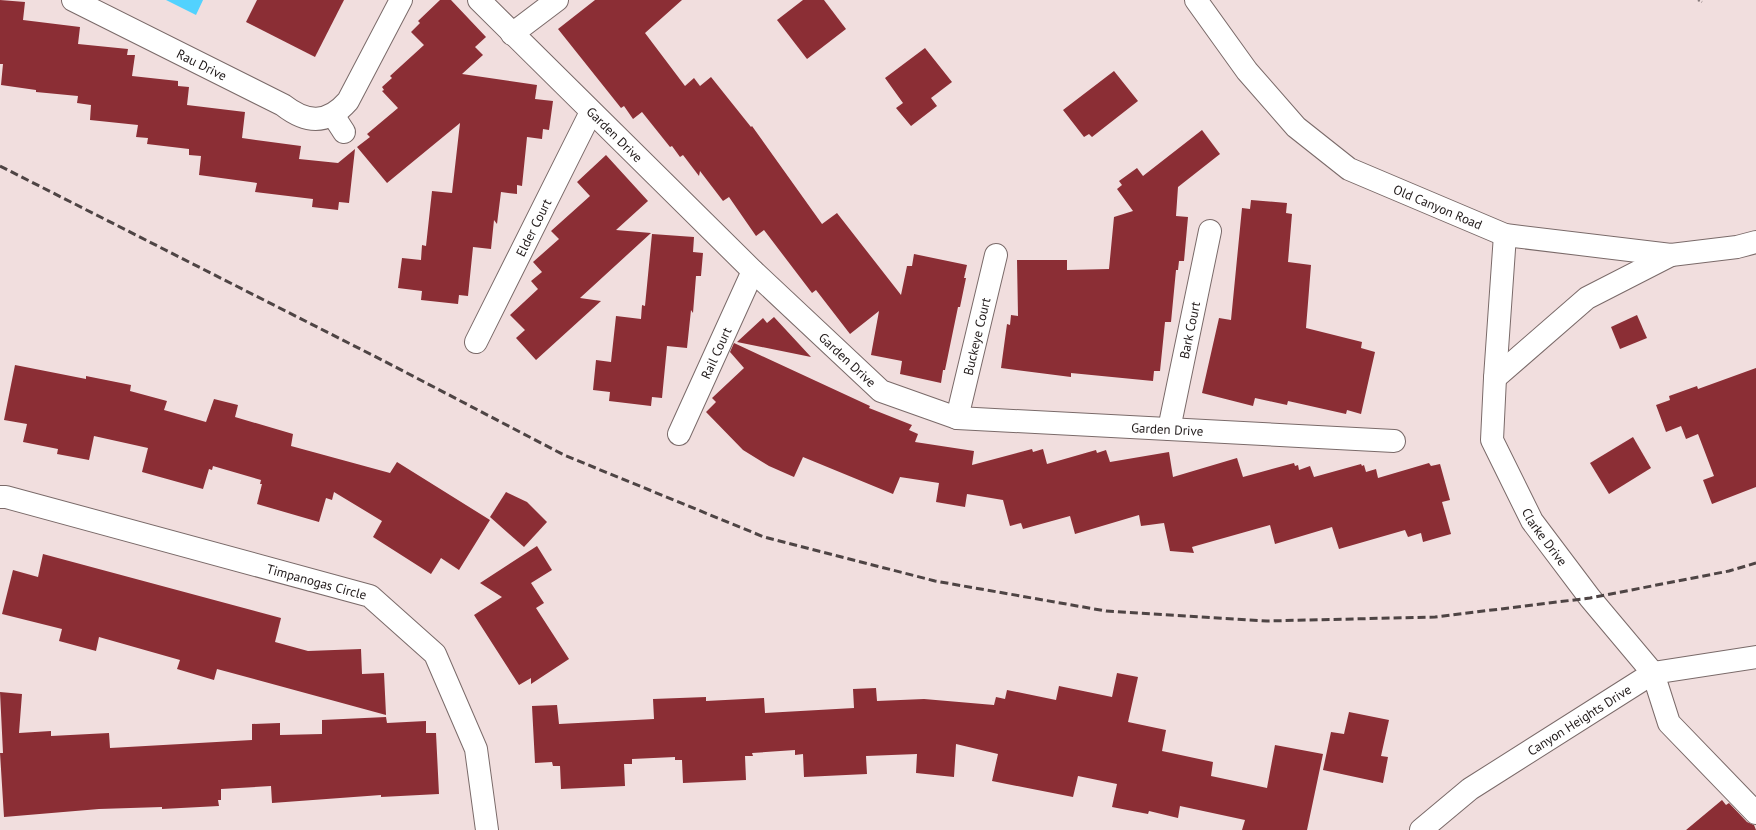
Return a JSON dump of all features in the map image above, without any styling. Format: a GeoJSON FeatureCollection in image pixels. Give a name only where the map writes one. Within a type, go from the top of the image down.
{"type":"FeatureCollection","features":[{"type":"Feature","properties":{"kind":"street","name":"Rau Drive"},"geometry":{"type":"LineString","coordinates":[[73,0],[103,7],[301,116],[312,119],[323,118],[338,123],[400,0]]}},
{"type":"Feature","properties":{"kind":"street","name":"Garden Drive"},"geometry":{"type":"LineString","coordinates":[[479,0],[753,272],[881,390],[957,418],[1394,441]]}},
{"type":"Feature","properties":{"kind":"street"},"geometry":{"type":"LineString","coordinates":[[512,34],[557,0]]}},
{"type":"Feature","properties":{"kind":"street","name":"Old Canyon Road"},"geometry":{"type":"LineString","coordinates":[[1196,0],[1248,71],[1296,127],[1349,169],[1505,235],[1671,255],[1737,247],[1756,242]]}},
{"type":"Feature","properties":{"kind":"street","name":"Elder Court"},"geometry":{"type":"LineString","coordinates":[[476,342],[591,112]]}},
{"type":"Feature","properties":{"kind":"street","name":"Bark Court"},"geometry":{"type":"LineString","coordinates":[[1169,429],[1210,231]]}},
{"type":"Feature","properties":{"kind":"street","name":"Clarke Drive"},"geometry":{"type":"LineString","coordinates":[[1505,235],[1492,440],[1532,521],[1590,598],[1653,673]]}},
{"type":"Feature","properties":{"kind":"street","name":"Buckeye Court"},"geometry":{"type":"LineString","coordinates":[[957,418],[996,254]]}},
{"type":"Feature","properties":{"kind":"street"},"geometry":{"type":"LineString","coordinates":[[1495,378],[1587,298],[1671,255]]}},
{"type":"Feature","properties":{"kind":"street","name":"Rail Court"},"geometry":{"type":"LineString","coordinates":[[679,434],[753,272]]}},
{"type":"Feature","properties":{"kind":"street","name":"Timpanogas Circle"},"geometry":{"type":"LineString","coordinates":[[0,496],[370,596],[435,654],[476,749],[487,830]]}},
{"type":"Feature","properties":{"kind":"street","name":"Canyon Heights Drive"},"geometry":{"type":"LineString","coordinates":[[1421,830],[1470,789],[1653,673],[1756,657]]}},
{"type":"Feature","properties":{"kind":"street"},"geometry":{"type":"LineString","coordinates":[[1653,673],[1669,723],[1756,813]]}},
{"type":"Feature","properties":{"kind":"path"},"geometry":{"type":"LineString","coordinates":[[1698,0],[1702,2]]}},
{"type":"Feature","properties":{"kind":"water"},"geometry":{"type":"Polygon","coordinates":[[[166,0],[203,0],[196,15],[166,0]]]}},
{"type":"Feature","properties":{"kind":"building"},"geometry":{"type":"Polygon","coordinates":[[[0,0],[25,2],[23,20],[80,27],[78,44],[128,49],[127,55],[135,55],[132,76],[178,81],[178,86],[189,87],[187,105],[245,112],[242,138],[301,146],[299,159],[338,163],[355,149],[349,203],[339,202],[338,210],[312,207],[313,199],[255,192],[257,183],[199,175],[201,156],[189,155],[189,149],[147,144],[148,138],[136,137],[138,125],[90,120],[91,105],[77,103],[78,96],[36,92],[36,90],[1,85],[3,64],[0,64],[0,0]]]}},
{"type":"Feature","properties":{"kind":"building"},"geometry":{"type":"Polygon","coordinates":[[[257,0],[344,0],[315,57],[246,22],[257,0]]]}},
{"type":"Feature","properties":{"kind":"building"},"geometry":{"type":"Polygon","coordinates":[[[440,0],[451,0],[486,37],[475,47],[483,55],[462,74],[537,85],[535,99],[553,101],[549,130],[543,129],[542,139],[527,137],[522,186],[517,185],[517,194],[501,192],[497,224],[494,220],[491,249],[473,247],[468,296],[459,295],[458,304],[421,300],[422,291],[398,288],[402,258],[421,260],[422,245],[426,246],[432,191],[452,193],[460,123],[387,183],[357,147],[370,137],[367,134],[398,108],[382,91],[384,90],[382,87],[392,78],[390,76],[424,45],[411,32],[420,23],[418,21],[440,0]]]}},
{"type":"Feature","properties":{"kind":"building"},"geometry":{"type":"Polygon","coordinates":[[[595,0],[682,0],[645,33],[685,86],[694,78],[700,86],[711,77],[751,127],[752,126],[822,224],[837,213],[901,295],[907,266],[912,266],[914,254],[967,265],[960,307],[958,307],[941,383],[900,374],[902,361],[871,355],[879,311],[850,334],[816,290],[812,293],[764,230],[756,236],[729,197],[723,201],[700,171],[699,176],[683,155],[680,157],[672,146],[670,147],[642,112],[633,119],[624,106],[621,108],[558,29],[595,0]]]}},
{"type":"Feature","properties":{"kind":"building"},"geometry":{"type":"Polygon","coordinates":[[[803,0],[824,0],[846,29],[807,59],[777,20],[803,0]]]}},
{"type":"Feature","properties":{"kind":"building"},"geometry":{"type":"Polygon","coordinates":[[[925,48],[952,82],[931,98],[937,106],[911,126],[896,108],[903,103],[885,78],[925,48]]]}},
{"type":"Feature","properties":{"kind":"building"},"geometry":{"type":"Polygon","coordinates":[[[1114,71],[1138,101],[1092,137],[1089,134],[1084,137],[1063,110],[1114,71]]]}},
{"type":"Feature","properties":{"kind":"building"},"geometry":{"type":"Polygon","coordinates":[[[1202,130],[1220,154],[1178,187],[1176,216],[1188,217],[1184,261],[1179,261],[1178,270],[1176,270],[1171,322],[1165,322],[1160,371],[1154,371],[1153,381],[1071,373],[1071,377],[1001,368],[1007,324],[1010,325],[1011,315],[1018,316],[1017,260],[1067,260],[1067,270],[1109,269],[1114,217],[1133,211],[1117,189],[1122,185],[1119,181],[1137,168],[1143,176],[1202,130]]]}},
{"type":"Feature","properties":{"kind":"building"},"geometry":{"type":"Polygon","coordinates":[[[606,155],[648,201],[616,230],[651,233],[580,298],[601,301],[536,360],[516,338],[525,330],[510,315],[538,289],[531,281],[542,272],[533,262],[559,239],[551,231],[590,196],[577,182],[606,155]]]}},
{"type":"Feature","properties":{"kind":"building"},"geometry":{"type":"Polygon","coordinates":[[[1251,200],[1287,203],[1286,213],[1292,214],[1288,262],[1311,265],[1306,328],[1362,342],[1361,348],[1375,352],[1361,414],[1347,410],[1346,414],[1288,401],[1287,405],[1255,398],[1253,406],[1202,393],[1219,318],[1231,320],[1242,208],[1250,209],[1251,200]]]}},
{"type":"Feature","properties":{"kind":"building"},"geometry":{"type":"Polygon","coordinates":[[[652,234],[694,237],[693,252],[703,253],[701,276],[696,276],[693,313],[691,310],[687,348],[667,346],[662,398],[652,397],[651,406],[609,401],[610,392],[593,390],[596,360],[611,362],[616,316],[641,319],[642,305],[645,306],[652,234]]]}},
{"type":"Feature","properties":{"kind":"building"},"geometry":{"type":"Polygon","coordinates":[[[1637,315],[1647,338],[1620,349],[1611,327],[1637,315]]]}},
{"type":"Feature","properties":{"kind":"building"},"geometry":{"type":"Polygon","coordinates":[[[774,317],[811,357],[737,342],[763,318],[767,323],[774,317]]]}},
{"type":"Feature","properties":{"kind":"building"},"geometry":{"type":"Polygon","coordinates":[[[734,343],[870,406],[869,408],[912,425],[909,430],[918,434],[915,442],[974,451],[972,465],[1032,449],[1033,452],[1043,449],[1047,464],[1096,450],[1097,453],[1106,450],[1110,462],[1169,452],[1173,477],[1237,458],[1243,477],[1294,463],[1295,466],[1298,465],[1299,470],[1310,466],[1314,477],[1361,464],[1362,466],[1364,465],[1366,472],[1376,469],[1378,478],[1429,463],[1431,466],[1440,464],[1450,500],[1442,502],[1451,534],[1423,542],[1421,533],[1408,537],[1405,530],[1339,549],[1332,527],[1275,544],[1270,525],[1192,547],[1194,553],[1170,551],[1164,523],[1141,526],[1139,515],[1075,534],[1070,516],[1023,529],[1021,523],[1010,526],[1003,500],[967,494],[965,507],[936,502],[939,483],[900,477],[893,494],[803,457],[794,477],[769,466],[743,450],[706,412],[716,402],[712,398],[744,368],[730,352],[734,343]]]}},
{"type":"Feature","properties":{"kind":"building"},"geometry":{"type":"Polygon","coordinates":[[[15,365],[86,379],[86,376],[131,385],[130,391],[167,401],[164,410],[206,422],[214,399],[238,405],[235,417],[293,434],[291,446],[390,473],[397,462],[490,520],[459,570],[441,558],[431,574],[373,537],[382,521],[334,492],[332,500],[326,498],[319,522],[257,504],[262,484],[260,484],[261,480],[213,466],[212,470],[209,469],[203,489],[142,472],[148,448],[94,436],[89,460],[57,454],[58,449],[23,442],[27,424],[4,420],[15,365]]]}},
{"type":"Feature","properties":{"kind":"building"},"geometry":{"type":"Polygon","coordinates":[[[1756,368],[1756,487],[1712,504],[1703,480],[1714,476],[1698,434],[1686,439],[1681,426],[1666,432],[1656,405],[1670,400],[1669,396],[1697,386],[1698,389],[1756,368]]]}},
{"type":"Feature","properties":{"kind":"building"},"geometry":{"type":"Polygon","coordinates":[[[1633,437],[1651,468],[1609,494],[1590,463],[1633,437]]]}},
{"type":"Feature","properties":{"kind":"building"},"geometry":{"type":"Polygon","coordinates":[[[506,492],[527,502],[547,522],[524,547],[490,517],[506,492]]]}},
{"type":"Feature","properties":{"kind":"building"},"geometry":{"type":"Polygon","coordinates":[[[537,546],[552,570],[531,583],[544,603],[536,608],[569,659],[531,684],[531,678],[519,685],[474,615],[502,597],[480,583],[537,546]]]}},
{"type":"Feature","properties":{"kind":"building"},"geometry":{"type":"Polygon","coordinates":[[[43,554],[281,618],[275,642],[308,651],[361,649],[362,674],[384,673],[386,715],[217,669],[214,680],[177,669],[180,660],[99,637],[96,651],[59,641],[62,629],[2,614],[13,570],[38,577],[43,554]]]}},
{"type":"Feature","properties":{"kind":"building"},"geometry":{"type":"Polygon","coordinates":[[[1117,673],[1138,677],[1128,722],[1166,730],[1162,751],[1213,762],[1211,776],[1267,788],[1275,745],[1323,754],[1307,830],[1242,830],[1245,820],[1180,806],[1178,818],[1149,811],[1148,814],[1112,807],[1117,784],[1078,776],[1073,797],[992,781],[998,754],[956,744],[954,777],[916,773],[917,754],[866,756],[867,774],[804,777],[803,754],[795,755],[795,750],[752,753],[753,756],[745,756],[746,780],[683,783],[682,760],[675,760],[675,757],[632,759],[632,764],[624,764],[625,786],[561,789],[560,766],[553,766],[552,762],[535,763],[532,706],[557,705],[559,724],[654,719],[653,699],[706,697],[706,701],[764,698],[765,713],[854,708],[853,689],[876,688],[877,701],[924,699],[994,705],[996,697],[1005,699],[1007,690],[1056,700],[1059,686],[1112,697],[1117,673]]]}},
{"type":"Feature","properties":{"kind":"building"},"geometry":{"type":"Polygon","coordinates":[[[0,692],[22,694],[19,733],[51,731],[51,736],[109,733],[110,748],[252,740],[252,724],[280,723],[280,735],[322,734],[322,720],[386,717],[387,723],[426,721],[426,733],[436,733],[439,794],[381,797],[381,795],[272,803],[271,786],[221,789],[221,800],[218,800],[219,806],[162,809],[162,807],[99,809],[4,817],[0,753],[3,753],[0,692]]]}},
{"type":"Feature","properties":{"kind":"building"},"geometry":{"type":"Polygon","coordinates":[[[1349,712],[1389,720],[1381,756],[1388,757],[1383,783],[1323,770],[1331,732],[1344,734],[1349,712]]]}},
{"type":"Feature","properties":{"kind":"building"},"geometry":{"type":"Polygon","coordinates":[[[1722,800],[1726,805],[1729,803],[1747,822],[1754,825],[1756,830],[1686,830],[1722,800]]]}},
{"type":"Feature","properties":{"kind":"railway"},"geometry":{"type":"LineString","coordinates":[[0,166],[384,361],[564,455],[764,537],[935,581],[1106,611],[1267,621],[1435,617],[1590,598],[1729,571],[1756,563]]}}]}
